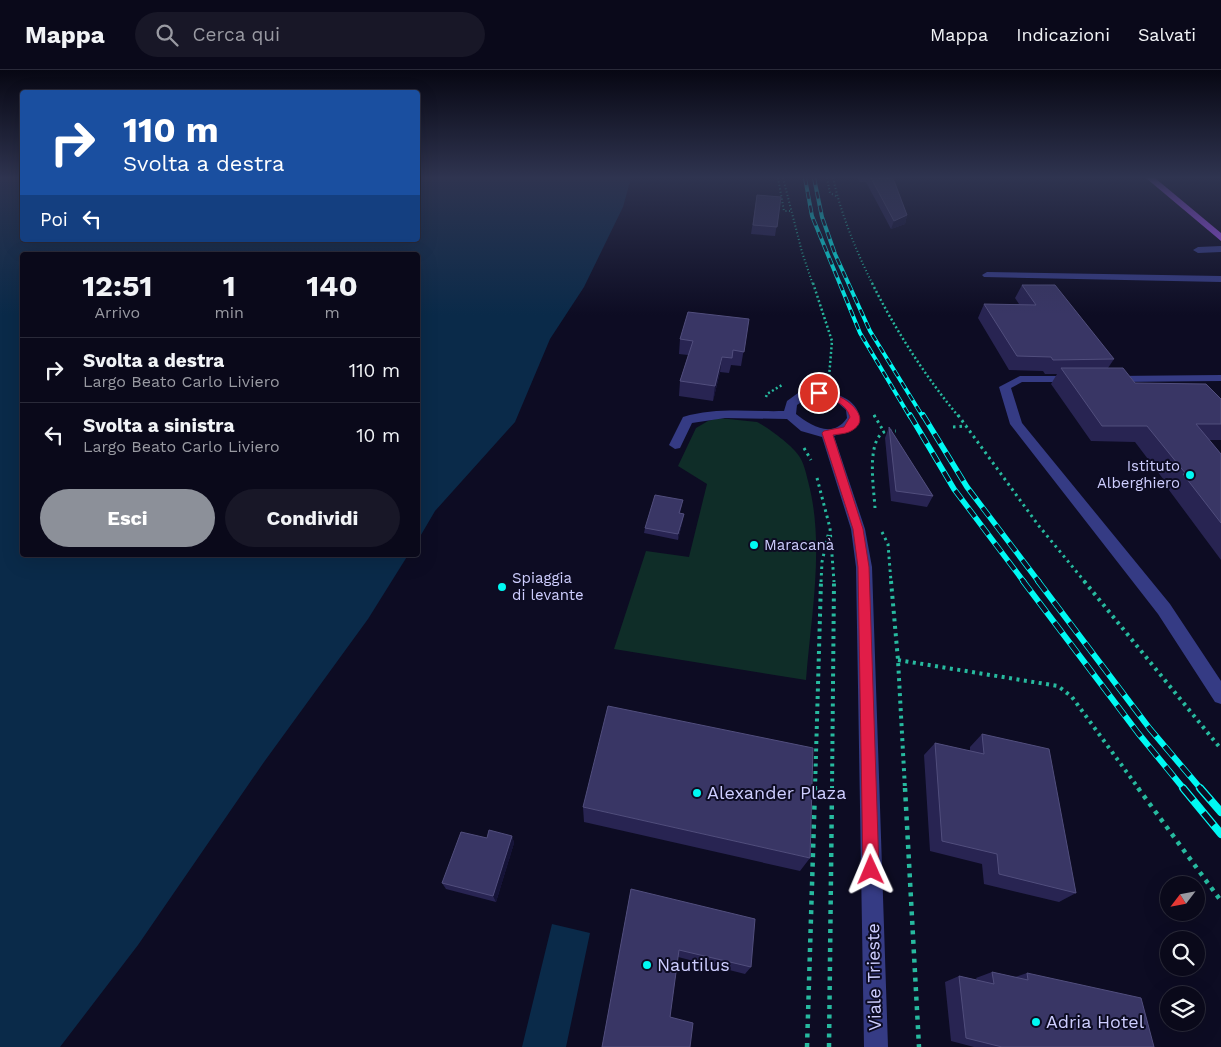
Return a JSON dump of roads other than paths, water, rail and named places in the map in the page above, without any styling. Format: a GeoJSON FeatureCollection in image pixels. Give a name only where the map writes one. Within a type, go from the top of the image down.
{"type":"FeatureCollection","features":[{"type":"Feature","properties":{"kind":"main road"},"geometry":{"type":"LineString","coordinates":[[1204,224],[1221,238]]}},
{"type":"Feature","properties":{"kind":"street"},"geometry":{"type":"LineString","coordinates":[[1198,250],[1221,249]]}},
{"type":"Feature","properties":{"kind":"street"},"geometry":{"type":"LineString","coordinates":[[987,275],[1221,279]]}},
{"type":"Feature","properties":{"kind":"street"},"geometry":{"type":"LineString","coordinates":[[1220,379],[1020,379],[1005,387],[1016,424],[1164,609],[1221,696]]}},
{"type":"Feature","properties":{"kind":"street"},"geometry":{"type":"LineString","coordinates":[[675,445],[687,420],[704,414],[790,415],[804,428],[815,432],[827,433],[847,429],[852,424],[854,417],[853,411],[847,404],[839,399],[819,393],[802,396],[791,404],[790,415]]}},
{"type":"Feature","properties":{"kind":"street","name":"Viale Trieste"},"geometry":{"type":"LineString","coordinates":[[827,433],[858,529],[864,567],[876,1047]]}},
{"type":"Feature","properties":{"kind":"water"},"geometry":{"type":"Polygon","coordinates":[[[0,224],[20,224],[20,242],[420,242],[420,224],[615,224],[584,287],[550,339],[515,422],[435,511],[420,537],[420,252],[20,252],[20,557],[407,557],[368,619],[264,762],[138,945],[60,1047],[0,1047],[0,224]]]}},
{"type":"Feature","properties":{"kind":"water"},"geometry":{"type":"Polygon","coordinates":[[[552,924],[590,933],[566,1047],[522,1047],[552,924]]]}},
{"type":"Feature","properties":{"kind":"railway"},"geometry":{"type":"LineString","coordinates":[[815,224],[860,333],[910,417]]}},
{"type":"Feature","properties":{"kind":"railway"},"geometry":{"type":"LineString","coordinates":[[824,224],[835,254],[870,331],[923,417]]}},
{"type":"Feature","properties":{"kind":"railway"},"geometry":{"type":"LineString","coordinates":[[910,415],[954,489],[1024,582]]}},
{"type":"Feature","properties":{"kind":"railway"},"geometry":{"type":"LineString","coordinates":[[923,415],[967,487],[1039,582]]}},
{"type":"Feature","properties":{"kind":"railway"},"geometry":{"type":"LineString","coordinates":[[1023,581],[1138,733],[1184,789]]}},
{"type":"Feature","properties":{"kind":"railway"},"geometry":{"type":"LineString","coordinates":[[1038,581],[1150,729],[1201,789]]}},
{"type":"Feature","properties":{"kind":"railway"},"geometry":{"type":"LineString","coordinates":[[1183,788],[1221,834]]}},
{"type":"Feature","properties":{"kind":"railway"},"geometry":{"type":"LineString","coordinates":[[1200,788],[1221,812]]}},
{"type":"Feature","properties":{"kind":"place","name":"Istituto Alberghiero"},"geometry":{"type":"Point","coordinates":[1190,475]}},
{"type":"Feature","properties":{"kind":"place","name":"Maracanà"},"geometry":{"type":"Point","coordinates":[754,545]}},
{"type":"Feature","properties":{"kind":"place","name":"Spiaggia di levante"},"geometry":{"type":"Point","coordinates":[502,587]}},
{"type":"Feature","properties":{"kind":"place","name":"Alexander Plaza"},"geometry":{"type":"Point","coordinates":[697,793]}},
{"type":"Feature","properties":{"kind":"place","name":"Nautilus"},"geometry":{"type":"Point","coordinates":[647,965]}},
{"type":"Feature","properties":{"kind":"place","name":"Adria Hotel"},"geometry":{"type":"Point","coordinates":[1036,1022]}}]}
